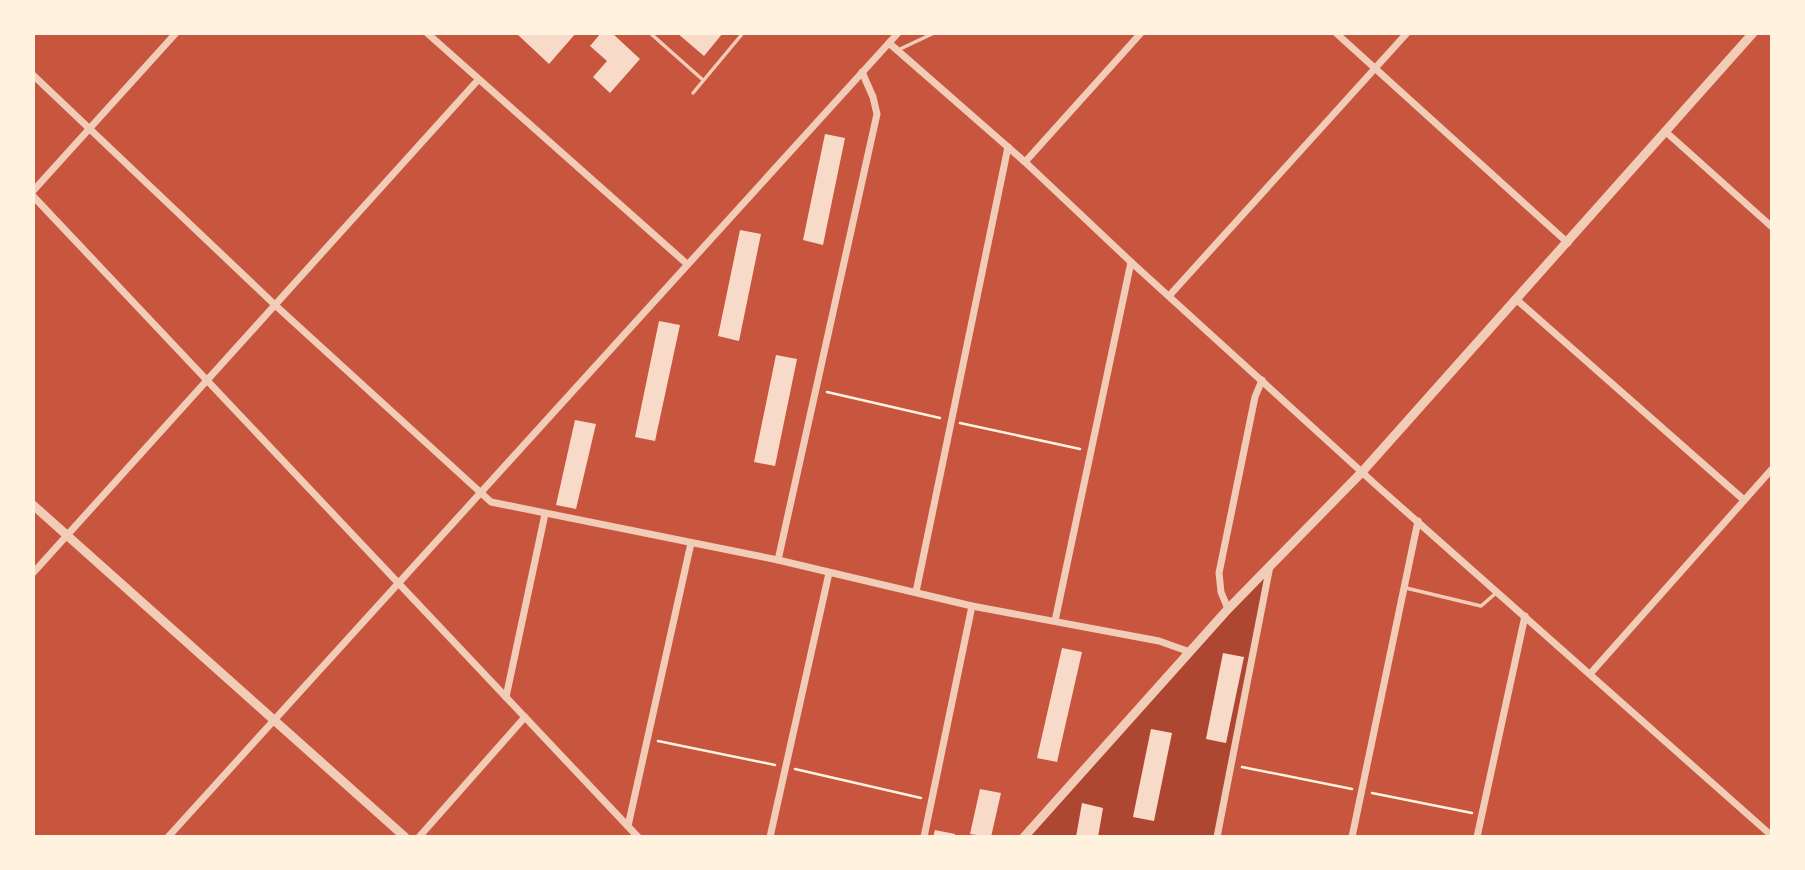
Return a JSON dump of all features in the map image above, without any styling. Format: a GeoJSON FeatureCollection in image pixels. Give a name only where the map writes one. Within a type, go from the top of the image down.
{"type":"FeatureCollection","features":[{"type":"Feature","properties":{"kind":"street"},"geometry":{"type":"LineString","coordinates":[[176,33],[33,193],[638,837]]}},
{"type":"Feature","properties":{"kind":"street"},"geometry":{"type":"LineString","coordinates":[[427,33],[687,264]]}},
{"type":"Feature","properties":{"kind":"street"},"geometry":{"type":"LineString","coordinates":[[168,837],[482,495],[687,264],[898,33]]}},
{"type":"Feature","properties":{"kind":"street"},"geometry":{"type":"LineString","coordinates":[[1025,162],[1141,33]]}},
{"type":"Feature","properties":{"kind":"street"},"geometry":{"type":"LineString","coordinates":[[1336,33],[1568,243]]}},
{"type":"Feature","properties":{"kind":"street"},"geometry":{"type":"LineString","coordinates":[[1169,296],[1407,33]]}},
{"type":"Feature","properties":{"kind":"street"},"geometry":{"type":"LineString","coordinates":[[1024,837],[1228,609],[1362,472],[1753,33]]}},
{"type":"Feature","properties":{"kind":"street"},"geometry":{"type":"LineString","coordinates":[[889,43],[1025,162],[1362,472],[1772,836]]}},
{"type":"Feature","properties":{"kind":"street"},"geometry":{"type":"LineString","coordinates":[[778,560],[877,114],[862,72]]}},
{"type":"Feature","properties":{"kind":"street"},"geometry":{"type":"LineString","coordinates":[[33,75],[91,127],[275,305],[491,502],[778,560],[972,606],[1159,641],[1190,652]]}},
{"type":"Feature","properties":{"kind":"street"},"geometry":{"type":"LineString","coordinates":[[33,573],[478,80]]}},
{"type":"Feature","properties":{"kind":"street"},"geometry":{"type":"LineString","coordinates":[[1666,132],[1772,227]]}},
{"type":"Feature","properties":{"kind":"street"},"geometry":{"type":"LineString","coordinates":[[916,592],[1008,147]]}},
{"type":"Feature","properties":{"kind":"street"},"geometry":{"type":"LineString","coordinates":[[1055,621],[1131,262]]}},
{"type":"Feature","properties":{"kind":"street"},"geometry":{"type":"LineString","coordinates":[[1517,300],[1744,500]]}},
{"type":"Feature","properties":{"kind":"street"},"geometry":{"type":"LineString","coordinates":[[1228,609],[1221,592],[1219,573],[1255,397],[1262,380]]}},
{"type":"Feature","properties":{"kind":"street"},"geometry":{"type":"LineString","coordinates":[[1590,674],[1772,469]]}},
{"type":"Feature","properties":{"kind":"street"},"geometry":{"type":"LineString","coordinates":[[33,505],[405,837]]}},
{"type":"Feature","properties":{"kind":"street"},"geometry":{"type":"LineString","coordinates":[[506,696],[545,514]]}},
{"type":"Feature","properties":{"kind":"street"},"geometry":{"type":"LineString","coordinates":[[1352,837],[1418,521]]}},
{"type":"Feature","properties":{"kind":"street"},"geometry":{"type":"LineString","coordinates":[[628,827],[691,543]]}},
{"type":"Feature","properties":{"kind":"street"},"geometry":{"type":"LineString","coordinates":[[1217,837],[1270,566]]}},
{"type":"Feature","properties":{"kind":"street"},"geometry":{"type":"LineString","coordinates":[[770,837],[829,573]]}},
{"type":"Feature","properties":{"kind":"street"},"geometry":{"type":"LineString","coordinates":[[924,837],[972,606]]}},
{"type":"Feature","properties":{"kind":"street"},"geometry":{"type":"LineString","coordinates":[[1478,837],[1525,616]]}},
{"type":"Feature","properties":{"kind":"street"},"geometry":{"type":"LineString","coordinates":[[419,837],[525,717]]}},
{"type":"Feature","properties":{"kind":"lane"},"geometry":{"type":"LineString","coordinates":[[650,33],[704,80]]}},
{"type":"Feature","properties":{"kind":"lane"},"geometry":{"type":"LineString","coordinates":[[693,93],[743,33]]}},
{"type":"Feature","properties":{"kind":"lane"},"geometry":{"type":"LineString","coordinates":[[896,51],[934,33]]}},
{"type":"Feature","properties":{"kind":"lane"},"geometry":{"type":"LineString","coordinates":[[1404,588],[1481,606],[1498,592]]}},
{"type":"Feature","properties":{"kind":"shaded area"},"geometry":{"type":"Polygon","coordinates":[[[1270,566],[1217,837],[1098,837],[1103,808],[1082,804],[1076,837],[1024,837],[1270,566]],[[1223,653],[1206,739],[1226,743],[1243,658],[1223,653]],[[1151,729],[1133,816],[1172,733],[1151,729]]]}},
{"type":"Feature","properties":{"kind":"building"},"geometry":{"type":"Polygon","coordinates":[[[516,33],[576,33],[549,64],[516,33]]]}},
{"type":"Feature","properties":{"kind":"building"},"geometry":{"type":"Polygon","coordinates":[[[601,33],[612,33],[640,59],[610,93],[593,77],[607,61],[590,46],[601,33]]]}},
{"type":"Feature","properties":{"kind":"building"},"geometry":{"type":"Polygon","coordinates":[[[677,33],[723,33],[704,56],[677,33]]]}},
{"type":"Feature","properties":{"kind":"building"},"geometry":{"type":"Polygon","coordinates":[[[825,134],[845,138],[823,245],[803,240],[825,134]]]}},
{"type":"Feature","properties":{"kind":"building"},"geometry":{"type":"Polygon","coordinates":[[[740,230],[761,234],[739,341],[718,336],[740,230]]]}},
{"type":"Feature","properties":{"kind":"building"},"geometry":{"type":"Polygon","coordinates":[[[659,321],[680,325],[655,441],[635,437],[659,321]]]}},
{"type":"Feature","properties":{"kind":"building"},"geometry":{"type":"Polygon","coordinates":[[[776,355],[797,359],[775,466],[754,462],[776,355]]]}},
{"type":"Feature","properties":{"kind":"building"},"geometry":{"type":"Polygon","coordinates":[[[575,420],[596,424],[576,509],[556,505],[575,420]]]}},
{"type":"Feature","properties":{"kind":"building"},"geometry":{"type":"Polygon","coordinates":[[[1062,648],[1082,652],[1057,762],[1037,758],[1062,648]]]}},
{"type":"Feature","properties":{"kind":"building"},"geometry":{"type":"Polygon","coordinates":[[[1223,653],[1244,657],[1226,743],[1206,739],[1223,653]]]}},
{"type":"Feature","properties":{"kind":"building"},"geometry":{"type":"Polygon","coordinates":[[[1151,729],[1172,733],[1154,821],[1133,817],[1151,729]]]}},
{"type":"Feature","properties":{"kind":"building"},"geometry":{"type":"Polygon","coordinates":[[[980,789],[1001,793],[991,837],[970,834],[980,789]]]}},
{"type":"Feature","properties":{"kind":"building"},"geometry":{"type":"Polygon","coordinates":[[[1082,803],[1103,808],[1098,837],[1076,837],[1082,803]]]}},
{"type":"Feature","properties":{"kind":"building"},"geometry":{"type":"Polygon","coordinates":[[[935,830],[955,834],[955,837],[933,837],[935,830]]]}}]}
